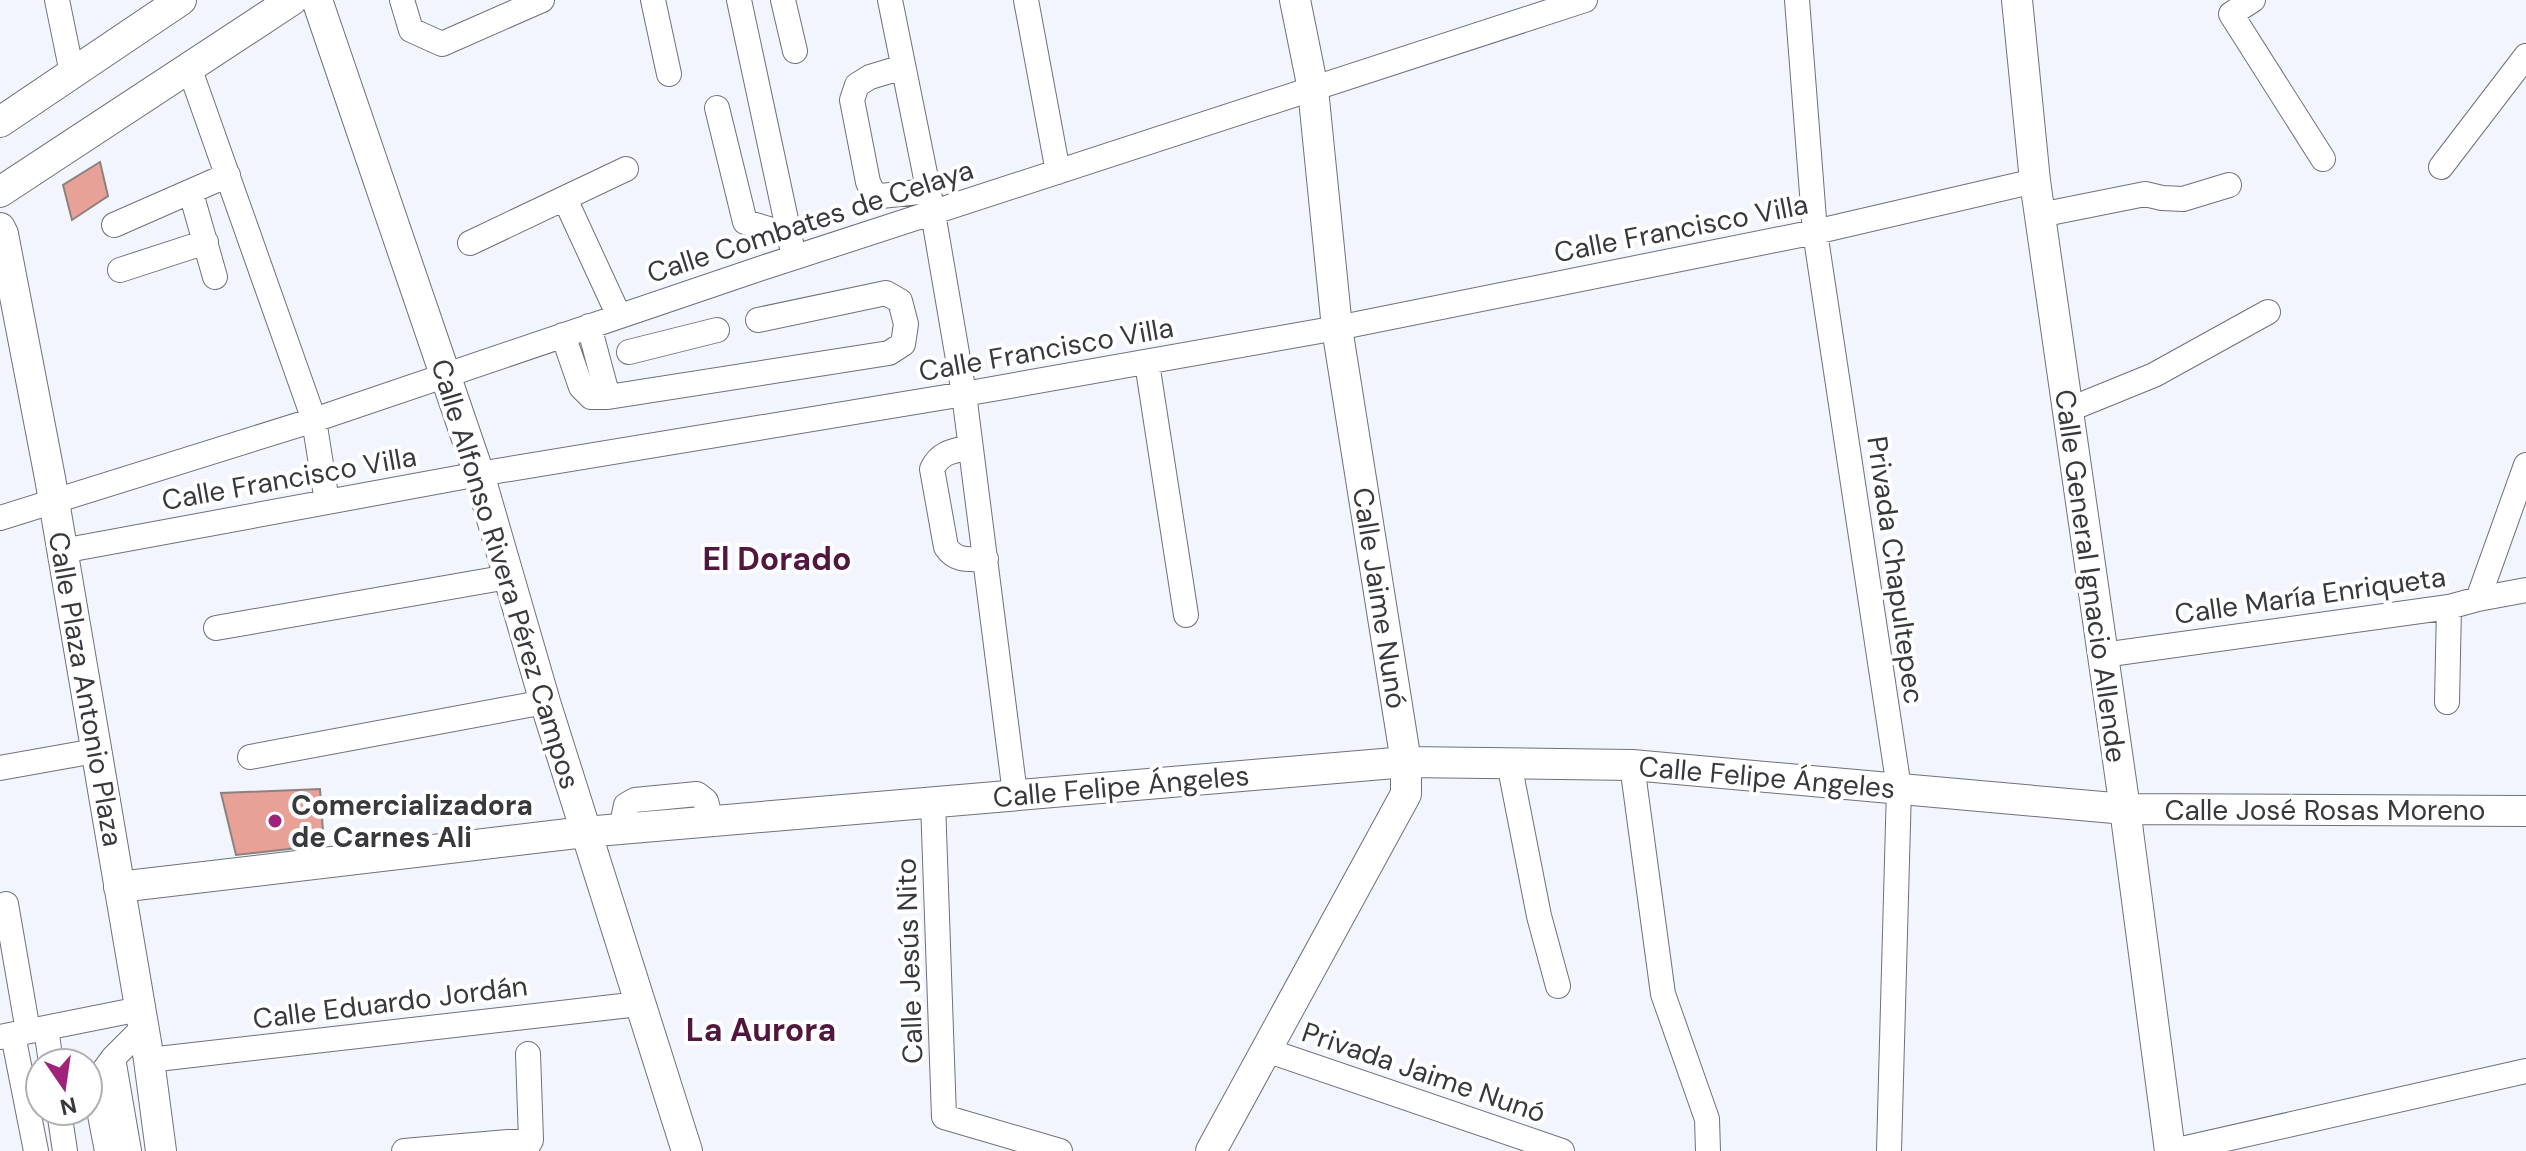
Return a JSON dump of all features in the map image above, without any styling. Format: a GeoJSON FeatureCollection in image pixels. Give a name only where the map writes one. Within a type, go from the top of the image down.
{"type":"FeatureCollection","features":[{"type":"Feature","properties":{"kind":"main road"},"geometry":{"type":"LineString","coordinates":[[0,122],[181,0]]}},
{"type":"Feature","properties":{"kind":"main road"},"geometry":{"type":"LineString","coordinates":[[0,192],[292,0]]}},
{"type":"Feature","properties":{"kind":"main road","name":"Calle Alfonso Rivera Pérez Campos"},"geometry":{"type":"LineString","coordinates":[[317,0],[479,474],[545,702],[687,1151]]}},
{"type":"Feature","properties":{"kind":"main road","name":"Calle Jaime Nunó"},"geometry":{"type":"LineString","coordinates":[[1211,1151],[1406,794],[1406,762],[1337,328],[1313,89],[1295,0]]}},
{"type":"Feature","properties":{"kind":"main road","name":"Calle General Ignacio Allende"},"geometry":{"type":"LineString","coordinates":[[2017,0],[2035,181],[2171,1151]]}},
{"type":"Feature","properties":{"kind":"main road","name":"Calle Plaza Antonio Plaza"},"geometry":{"type":"LineString","coordinates":[[0,228],[54,500],[149,1060],[161,1151]]}},
{"type":"Feature","properties":{"kind":"main road","name":"Calle Felipe Ángeles"},"geometry":{"type":"LineString","coordinates":[[119,887],[585,832],[1406,762],[1632,765],[2125,809]]}},
{"type":"Feature","properties":{"kind":"main road","name":"Calle José Rosas Moreno"},"geometry":{"type":"LineString","coordinates":[[2125,809],[2526,811]]}},
{"type":"Feature","properties":{"kind":"street"},"geometry":{"type":"LineString","coordinates":[[57,0],[72,73]]}},
{"type":"Feature","properties":{"kind":"street"},"geometry":{"type":"LineString","coordinates":[[402,0],[411,30],[442,44],[527,2]]}},
{"type":"Feature","properties":{"kind":"street"},"geometry":{"type":"LineString","coordinates":[[653,0],[669,74]]}},
{"type":"Feature","properties":{"kind":"street"},"geometry":{"type":"LineString","coordinates":[[739,0],[792,246]]}},
{"type":"Feature","properties":{"kind":"street"},"geometry":{"type":"LineString","coordinates":[[783,0],[795,51]]}},
{"type":"Feature","properties":{"kind":"street"},"geometry":{"type":"LineString","coordinates":[[890,0],[964,394],[1015,794]]}},
{"type":"Feature","properties":{"kind":"street"},"geometry":{"type":"LineString","coordinates":[[1026,0],[1058,172]]}},
{"type":"Feature","properties":{"kind":"street","name":"Calle Combates de Celaya"},"geometry":{"type":"LineString","coordinates":[[0,518],[314,420],[446,375],[566,346],[592,337],[619,316],[676,297],[792,246],[930,202],[1058,172],[1585,0]]}},
{"type":"Feature","properties":{"kind":"street","name":"Privada Chapultepec"},"geometry":{"type":"LineString","coordinates":[[1797,0],[1815,232],[1899,788],[1889,1151]]}},
{"type":"Feature","properties":{"kind":"street"},"geometry":{"type":"LineString","coordinates":[[2253,0],[2231,14],[2323,159]]}},
{"type":"Feature","properties":{"kind":"street"},"geometry":{"type":"LineString","coordinates":[[2441,167],[2526,56]]}},
{"type":"Feature","properties":{"kind":"street"},"geometry":{"type":"LineString","coordinates":[[189,67],[314,420],[327,502]]}},
{"type":"Feature","properties":{"kind":"street"},"geometry":{"type":"LineString","coordinates":[[903,67],[870,77],[857,85],[852,100],[865,168],[873,193],[930,202]]}},
{"type":"Feature","properties":{"kind":"street"},"geometry":{"type":"LineString","coordinates":[[717,108],[745,222],[792,246]]}},
{"type":"Feature","properties":{"kind":"street"},"geometry":{"type":"LineString","coordinates":[[470,243],[626,169]]}},
{"type":"Feature","properties":{"kind":"street"},"geometry":{"type":"LineString","coordinates":[[114,225],[228,175]]}},
{"type":"Feature","properties":{"kind":"street","name":"Calle Francisco Villa"},"geometry":{"type":"LineString","coordinates":[[62,551],[479,474],[1147,363],[1337,328],[1815,232],[2035,181]]}},
{"type":"Feature","properties":{"kind":"street"},"geometry":{"type":"LineString","coordinates":[[2040,215],[2145,194],[2183,199],[2229,185]]}},
{"type":"Feature","properties":{"kind":"street"},"geometry":{"type":"LineString","coordinates":[[191,193],[215,277]]}},
{"type":"Feature","properties":{"kind":"street"},"geometry":{"type":"LineString","coordinates":[[565,199],[619,316]]}},
{"type":"Feature","properties":{"kind":"street"},"geometry":{"type":"LineString","coordinates":[[120,270],[206,242]]}},
{"type":"Feature","properties":{"kind":"street"},"geometry":{"type":"LineString","coordinates":[[566,346],[581,387],[591,397],[608,397],[889,353],[903,344],[906,324],[900,301],[886,293],[758,320]]}},
{"type":"Feature","properties":{"kind":"street"},"geometry":{"type":"LineString","coordinates":[[676,297],[685,337]]}},
{"type":"Feature","properties":{"kind":"street"},"geometry":{"type":"LineString","coordinates":[[2068,410],[2154,375],[2268,312]]}},
{"type":"Feature","properties":{"kind":"street"},"geometry":{"type":"LineString","coordinates":[[629,352],[717,330]]}},
{"type":"Feature","properties":{"kind":"street"},"geometry":{"type":"LineString","coordinates":[[592,337],[608,397]]}},
{"type":"Feature","properties":{"kind":"street"},"geometry":{"type":"LineString","coordinates":[[1147,363],[1186,615]]}},
{"type":"Feature","properties":{"kind":"street"},"geometry":{"type":"LineString","coordinates":[[970,447],[945,453],[936,460],[932,469],[946,547],[952,556],[961,559],[986,559]]}},
{"type":"Feature","properties":{"kind":"street"},"geometry":{"type":"LineString","coordinates":[[2478,599],[2526,465]]}},
{"type":"Feature","properties":{"kind":"street"},"geometry":{"type":"LineString","coordinates":[[216,628],[508,577]]}},
{"type":"Feature","properties":{"kind":"street","name":"Calle María Enriqueta"},"geometry":{"type":"LineString","coordinates":[[2103,655],[2449,607],[2526,590]]}},
{"type":"Feature","properties":{"kind":"street"},"geometry":{"type":"LineString","coordinates":[[2447,702],[2449,607]]}},
{"type":"Feature","properties":{"kind":"street"},"geometry":{"type":"LineString","coordinates":[[250,757],[545,702]]}},
{"type":"Feature","properties":{"kind":"street"},"geometry":{"type":"LineString","coordinates":[[0,768],[95,751]]}},
{"type":"Feature","properties":{"kind":"street"},"geometry":{"type":"LineString","coordinates":[[1509,763],[1539,916],[1558,986]]}},
{"type":"Feature","properties":{"kind":"street"},"geometry":{"type":"LineString","coordinates":[[1632,765],[1663,994],[1707,1119],[1708,1151]]}},
{"type":"Feature","properties":{"kind":"street","name":"Calle Jesús Nito"},"geometry":{"type":"LineString","coordinates":[[933,802],[944,1117],[1060,1151]]}},
{"type":"Feature","properties":{"kind":"street"},"geometry":{"type":"LineString","coordinates":[[6,904],[22,1033],[142,1018]]}},
{"type":"Feature","properties":{"kind":"street","name":"Calle Eduardo Jordán"},"geometry":{"type":"LineString","coordinates":[[149,1060],[639,1004]]}},
{"type":"Feature","properties":{"kind":"street"},"geometry":{"type":"LineString","coordinates":[[107,1151],[94,1084],[142,1018]]}},
{"type":"Feature","properties":{"kind":"street","name":"Privada Jaime Nunó"},"geometry":{"type":"LineString","coordinates":[[1266,1050],[1562,1151]]}},
{"type":"Feature","properties":{"kind":"street"},"geometry":{"type":"LineString","coordinates":[[404,1151],[528,1145],[528,1054]]}},
{"type":"Feature","properties":{"kind":"street"},"geometry":{"type":"LineString","coordinates":[[113,1058],[129,1151]]}},
{"type":"Feature","properties":{"kind":"street"},"geometry":{"type":"LineString","coordinates":[[2171,1151],[2526,1071]]}},
{"type":"Feature","properties":{"kind":"street"},"geometry":{"type":"LineString","coordinates":[[34,1127],[36,1151]]}},
{"type":"Feature","properties":{"kind":"street"},"geometry":{"type":"LineString","coordinates":[[61,1127],[65,1151]]}},
{"type":"Feature","properties":{"kind":"building"},"geometry":{"type":"Polygon","coordinates":[[[100,162],[108,196],[72,220],[63,185],[100,162]]]}},
{"type":"Feature","properties":{"kind":"building","name":"Comercializadora de Carnes Ali"},"geometry":{"type":"Polygon","coordinates":[[[320,789],[324,845],[236,855],[221,793],[320,789]]]}},
{"type":"Feature","properties":{"kind":"place","name":"Comercializadora de Carnes Ali"},"geometry":{"type":"Point","coordinates":[275,821]}},
{"type":"Feature","properties":{"kind":"district","name":"El Dorado"},"geometry":{"type":"Point","coordinates":[777,559]}},
{"type":"Feature","properties":{"kind":"district","name":"La Aurora"},"geometry":{"type":"Point","coordinates":[761,1030]}}]}
